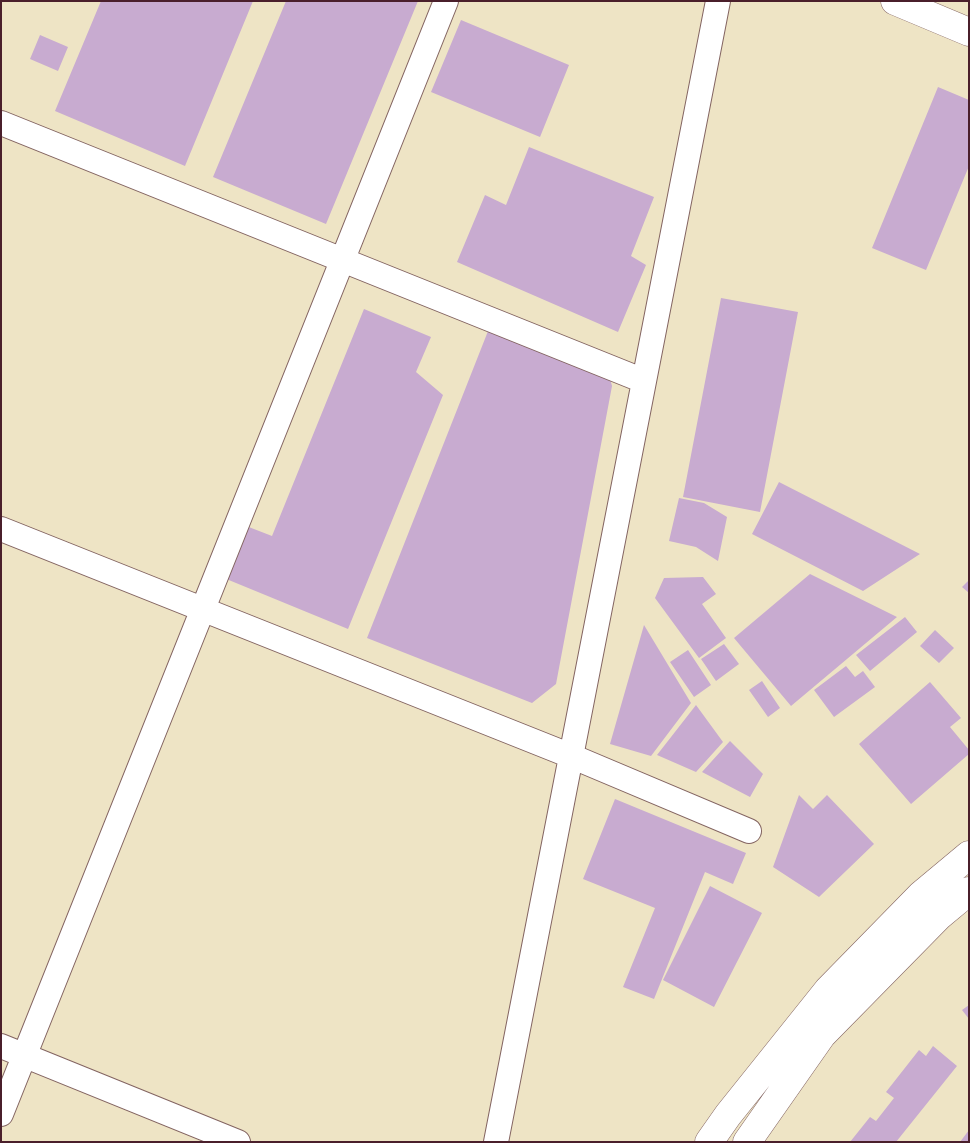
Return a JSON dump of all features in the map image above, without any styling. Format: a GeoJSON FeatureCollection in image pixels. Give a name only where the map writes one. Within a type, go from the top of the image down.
{"type":"FeatureCollection","features":[{"type":"Feature","properties":{"kind":"main road"},"geometry":{"type":"LineString","coordinates":[[895,1],[969,32]]}},
{"type":"Feature","properties":{"kind":"main road"},"geometry":{"type":"LineString","coordinates":[[709,1142],[728,1115],[828,990],[921,894],[969,855]]}},
{"type":"Feature","properties":{"kind":"main road"},"geometry":{"type":"LineString","coordinates":[[747,1142],[822,1035],[939,916],[969,891]]}},
{"type":"Feature","properties":{"kind":"street"},"geometry":{"type":"LineString","coordinates":[[1,1114],[446,1]]}},
{"type":"Feature","properties":{"kind":"street"},"geometry":{"type":"LineString","coordinates":[[496,1142],[718,1]]}},
{"type":"Feature","properties":{"kind":"street"},"geometry":{"type":"LineString","coordinates":[[1,123],[644,381]]}},
{"type":"Feature","properties":{"kind":"street"},"geometry":{"type":"LineString","coordinates":[[1,530],[571,756],[750,831]]}},
{"type":"Feature","properties":{"kind":"street"},"geometry":{"type":"LineString","coordinates":[[1,1046],[238,1142]]}},
{"type":"Feature","properties":{"kind":"building"},"geometry":{"type":"Polygon","coordinates":[[[101,1],[253,1],[185,166],[55,111],[101,1]]]}},
{"type":"Feature","properties":{"kind":"building"},"geometry":{"type":"Polygon","coordinates":[[[286,1],[418,1],[326,224],[213,177],[286,1]]]}},
{"type":"Feature","properties":{"kind":"building"},"geometry":{"type":"Polygon","coordinates":[[[461,20],[569,65],[540,137],[431,92],[461,20]]]}},
{"type":"Feature","properties":{"kind":"building"},"geometry":{"type":"Polygon","coordinates":[[[40,35],[68,47],[58,71],[30,59],[40,35]]]}},
{"type":"Feature","properties":{"kind":"building"},"geometry":{"type":"Polygon","coordinates":[[[938,87],[969,100],[969,166],[926,270],[872,248],[938,87]]]}},
{"type":"Feature","properties":{"kind":"building"},"geometry":{"type":"Polygon","coordinates":[[[529,147],[654,197],[631,256],[646,265],[618,332],[457,262],[485,195],[506,205],[529,147]]]}},
{"type":"Feature","properties":{"kind":"building"},"geometry":{"type":"Polygon","coordinates":[[[721,298],[798,312],[760,512],[683,497],[721,298]]]}},
{"type":"Feature","properties":{"kind":"building"},"geometry":{"type":"Polygon","coordinates":[[[364,309],[431,337],[416,372],[443,395],[348,629],[219,576],[241,524],[272,536],[364,309]]]}},
{"type":"Feature","properties":{"kind":"building"},"geometry":{"type":"Polygon","coordinates":[[[492,321],[607,367],[612,386],[556,684],[532,703],[367,638],[492,321]]]}},
{"type":"Feature","properties":{"kind":"building"},"geometry":{"type":"Polygon","coordinates":[[[779,482],[920,554],[863,591],[752,534],[779,482]]]}},
{"type":"Feature","properties":{"kind":"building"},"geometry":{"type":"Polygon","coordinates":[[[679,498],[704,503],[727,517],[718,561],[696,547],[669,541],[679,498]]]}},
{"type":"Feature","properties":{"kind":"building"},"geometry":{"type":"Polygon","coordinates":[[[810,574],[897,617],[791,706],[734,638],[810,574]]]}},
{"type":"Feature","properties":{"kind":"building"},"geometry":{"type":"Polygon","coordinates":[[[703,577],[716,594],[702,604],[726,638],[699,658],[655,598],[664,578],[703,577]]]}},
{"type":"Feature","properties":{"kind":"building"},"geometry":{"type":"Polygon","coordinates":[[[969,580],[969,593],[962,587],[969,580]]]}},
{"type":"Feature","properties":{"kind":"building"},"geometry":{"type":"Polygon","coordinates":[[[905,617],[917,632],[870,671],[856,655],[905,617]]]}},
{"type":"Feature","properties":{"kind":"building"},"geometry":{"type":"Polygon","coordinates":[[[644,625],[691,703],[651,756],[610,744],[644,625]]]}},
{"type":"Feature","properties":{"kind":"building"},"geometry":{"type":"Polygon","coordinates":[[[935,630],[954,648],[939,663],[920,646],[935,630]]]}},
{"type":"Feature","properties":{"kind":"building"},"geometry":{"type":"Polygon","coordinates":[[[724,644],[739,664],[716,681],[701,659],[724,644]]]}},
{"type":"Feature","properties":{"kind":"building"},"geometry":{"type":"Polygon","coordinates":[[[688,650],[711,685],[694,697],[670,662],[688,650]]]}},
{"type":"Feature","properties":{"kind":"building"},"geometry":{"type":"Polygon","coordinates":[[[846,666],[855,677],[863,671],[875,687],[834,717],[814,690],[846,666]]]}},
{"type":"Feature","properties":{"kind":"building"},"geometry":{"type":"Polygon","coordinates":[[[762,681],[780,708],[768,717],[749,690],[762,681]]]}},
{"type":"Feature","properties":{"kind":"building"},"geometry":{"type":"Polygon","coordinates":[[[930,682],[961,718],[950,727],[969,750],[969,754],[911,804],[859,744],[930,682]]]}},
{"type":"Feature","properties":{"kind":"building"},"geometry":{"type":"Polygon","coordinates":[[[696,705],[723,742],[696,772],[657,755],[696,705]]]}},
{"type":"Feature","properties":{"kind":"building"},"geometry":{"type":"Polygon","coordinates":[[[730,741],[763,774],[750,797],[702,772],[730,741]]]}},
{"type":"Feature","properties":{"kind":"building"},"geometry":{"type":"Polygon","coordinates":[[[799,795],[813,809],[827,795],[874,844],[819,897],[773,867],[799,795]]]}},
{"type":"Feature","properties":{"kind":"building"},"geometry":{"type":"Polygon","coordinates":[[[615,799],[746,853],[733,884],[705,872],[654,999],[623,987],[655,908],[583,879],[615,799]]]}},
{"type":"Feature","properties":{"kind":"building"},"geometry":{"type":"Polygon","coordinates":[[[710,886],[762,913],[714,1007],[663,980],[710,886]]]}},
{"type":"Feature","properties":{"kind":"building"},"geometry":{"type":"Polygon","coordinates":[[[969,1005],[969,1019],[962,1010],[969,1005]]]}},
{"type":"Feature","properties":{"kind":"building"},"geometry":{"type":"Polygon","coordinates":[[[933,1046],[957,1066],[896,1142],[850,1142],[870,1117],[876,1121],[894,1098],[886,1092],[919,1050],[926,1056],[933,1046]]]}},
{"type":"Feature","properties":{"kind":"building"},"geometry":{"type":"Polygon","coordinates":[[[969,1130],[969,1142],[960,1142],[969,1130]]]}}]}
